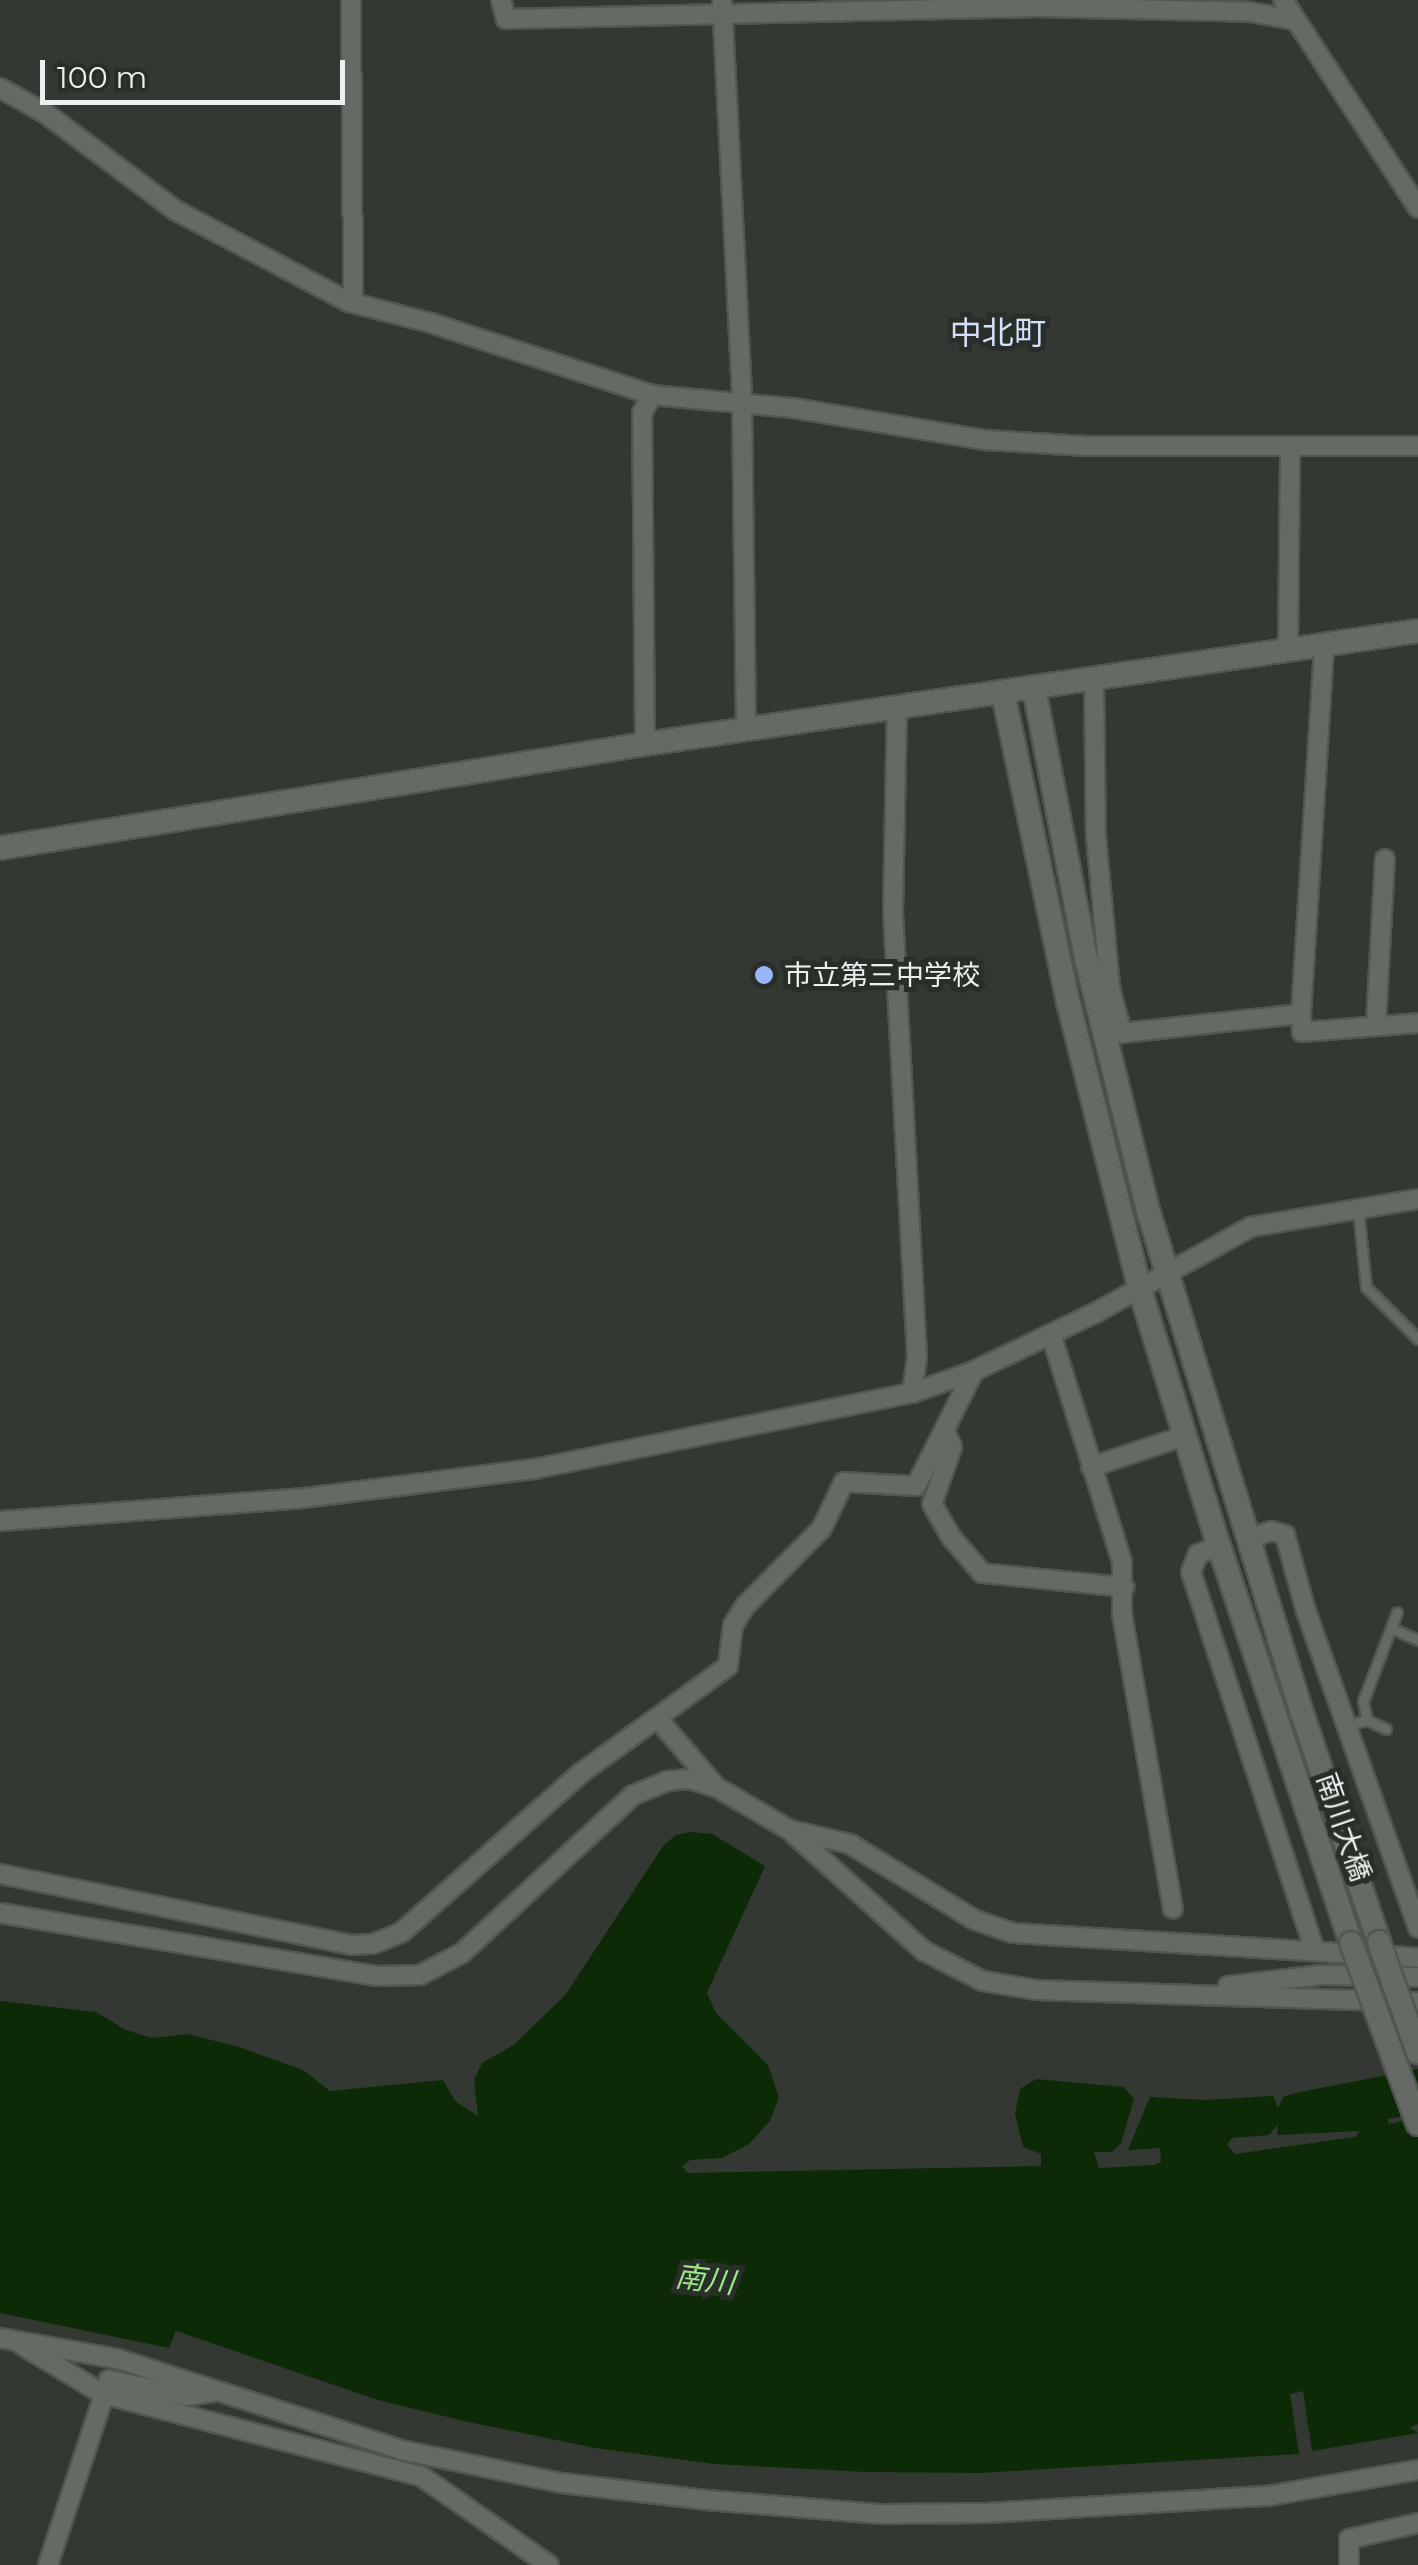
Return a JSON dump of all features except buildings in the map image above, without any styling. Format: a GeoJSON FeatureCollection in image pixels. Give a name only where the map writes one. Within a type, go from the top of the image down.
{"type":"FeatureCollection","features":[{"type":"Feature","properties":{"kind":"street"},"geometry":{"type":"LineString","coordinates":[[352,0],[354,303]]}},
{"type":"Feature","properties":{"kind":"street"},"geometry":{"type":"LineString","coordinates":[[500,0],[506,19],[722,8],[1037,7],[1250,12],[1295,20]]}},
{"type":"Feature","properties":{"kind":"street"},"geometry":{"type":"LineString","coordinates":[[1284,0],[1418,208]]}},
{"type":"Feature","properties":{"kind":"street"},"geometry":{"type":"LineString","coordinates":[[722,8],[742,401],[746,730]]}},
{"type":"Feature","properties":{"kind":"street"},"geometry":{"type":"LineString","coordinates":[[0,88],[45,113],[175,210],[275,266],[354,303],[652,394],[742,401],[985,440],[1290,448],[1418,446]]}},
{"type":"Feature","properties":{"kind":"street"},"geometry":{"type":"LineString","coordinates":[[645,744],[642,413],[652,394]]}},
{"type":"Feature","properties":{"kind":"street"},"geometry":{"type":"LineString","coordinates":[[1288,650],[1290,448]]}},
{"type":"Feature","properties":{"kind":"street"},"geometry":{"type":"LineString","coordinates":[[0,848],[645,744],[1418,631]]}},
{"type":"Feature","properties":{"kind":"street"},"geometry":{"type":"LineString","coordinates":[[1324,644],[1302,1032],[1418,1023]]}},
{"type":"Feature","properties":{"kind":"street"},"geometry":{"type":"LineString","coordinates":[[1094,680],[1098,964]]}},
{"type":"Feature","properties":{"kind":"street"},"geometry":{"type":"LineString","coordinates":[[1034,688],[1167,1274],[1247,1539],[1418,2052]]}},
{"type":"Feature","properties":{"kind":"street","name":"南川大橋"},"geometry":{"type":"LineString","coordinates":[[1003,692],[1074,1024],[1140,1290],[1219,1546],[1352,1943],[1418,2124]]}},
{"type":"Feature","properties":{"kind":"street"},"geometry":{"type":"LineString","coordinates":[[897,708],[893,912],[917,1356],[912,1393]]}},
{"type":"Feature","properties":{"kind":"street"},"geometry":{"type":"LineString","coordinates":[[1376,1024],[1385,858]]}},
{"type":"Feature","properties":{"kind":"street"},"geometry":{"type":"LineString","coordinates":[[1113,1034],[1301,1014]]}},
{"type":"Feature","properties":{"kind":"street"},"geometry":{"type":"LineString","coordinates":[[0,1521],[296,1499],[498,1474],[701,1438],[912,1393],[974,1371],[1052,1334],[1251,1228],[1418,1199]]}},
{"type":"Feature","properties":{"kind":"street"},"geometry":{"type":"LineString","coordinates":[[1052,1334],[1122,1562],[1122,1614],[1172,1909]]}},
{"type":"Feature","properties":{"kind":"street"},"geometry":{"type":"LineString","coordinates":[[0,1874],[351,1945],[373,1944],[402,1932],[581,1773],[728,1666],[733,1625],[745,1606],[822,1528],[844,1482],[916,1486],[974,1371]]}},
{"type":"Feature","properties":{"kind":"street"},"geometry":{"type":"LineString","coordinates":[[945,1432],[952,1447],[932,1504],[952,1538],[982,1572],[1124,1586]]}},
{"type":"Feature","properties":{"kind":"street"},"geometry":{"type":"LineString","coordinates":[[1091,1468],[1184,1436]]}},
{"type":"Feature","properties":{"kind":"street"},"geometry":{"type":"LineString","coordinates":[[1247,1539],[1272,1531],[1285,1534],[1418,1928]]}},
{"type":"Feature","properties":{"kind":"street"},"geometry":{"type":"LineString","coordinates":[[1219,1546],[1198,1554],[1190,1572],[1315,1951]]}},
{"type":"Feature","properties":{"kind":"street"},"geometry":{"type":"LineString","coordinates":[[657,1718],[716,1787]]}},
{"type":"Feature","properties":{"kind":"street"},"geometry":{"type":"LineString","coordinates":[[0,1913],[376,1976],[420,1975],[462,1953],[633,1795],[667,1781],[689,1779],[716,1787],[790,1830],[924,1952],[982,1982],[1037,1990],[1418,2002]]}},
{"type":"Feature","properties":{"kind":"street"},"geometry":{"type":"LineString","coordinates":[[790,1830],[850,1844],[975,1920],[1013,1933],[1418,1958]]}},
{"type":"Feature","properties":{"kind":"street"},"geometry":{"type":"LineString","coordinates":[[1204,1994],[1224,1986],[1320,1975],[1418,1977]]}},
{"type":"Feature","properties":{"kind":"street"},"geometry":{"type":"LineString","coordinates":[[6,2338],[118,2359],[354,2438],[562,2484],[881,2514],[1176,2504],[1336,2487],[1418,2472]]}},
{"type":"Feature","properties":{"kind":"street"},"geometry":{"type":"LineString","coordinates":[[6,2338],[103,2394],[421,2476],[549,2565]]}},
{"type":"Feature","properties":{"kind":"street"},"geometry":{"type":"LineString","coordinates":[[48,2565],[109,2380],[187,2396],[218,2390]]}},
{"type":"Feature","properties":{"kind":"street"},"geometry":{"type":"LineString","coordinates":[[1349,2565],[1349,2538],[1418,2523]]}},
{"type":"Feature","properties":{"kind":"lane"},"geometry":{"type":"LineString","coordinates":[[1358,1209],[1366,1287],[1418,1339]]}},
{"type":"Feature","properties":{"kind":"lane"},"geometry":{"type":"LineString","coordinates":[[1368,1720],[1363,1700],[1397,1612]]}},
{"type":"Feature","properties":{"kind":"lane"},"geometry":{"type":"LineString","coordinates":[[1391,1628],[1418,1640]]}},
{"type":"Feature","properties":{"kind":"lane"},"geometry":{"type":"LineString","coordinates":[[1346,1724],[1368,1720],[1386,1728]]}},
{"type":"Feature","properties":{"kind":"water","name":"南川"},"geometry":{"type":"Polygon","coordinates":[[[712,1834],[765,1866],[707,1993],[716,2013],[768,2065],[779,2097],[770,2121],[749,2144],[722,2158],[690,2160],[682,2166],[688,2173],[1041,2166],[1041,2154],[1023,2147],[1015,2114],[1020,2089],[1036,2079],[1124,2087],[1134,2099],[1121,2143],[1112,2152],[1094,2152],[1099,2168],[1154,2165],[1161,2162],[1160,2148],[1128,2150],[1150,2097],[1206,2100],[1273,2096],[1278,2108],[1283,2097],[1295,2093],[1418,2069],[1418,2114],[1387,2119],[1389,2124],[1403,2121],[1407,2128],[1418,2127],[1418,2424],[1410,2428],[1418,2433],[1312,2451],[1303,2391],[1290,2394],[1299,2454],[980,2473],[714,2464],[595,2448],[378,2400],[176,2331],[169,2348],[0,2313],[0,2001],[96,2012],[126,2030],[152,2038],[188,2034],[239,2047],[303,2070],[330,2091],[443,2080],[455,2101],[478,2116],[474,2080],[482,2063],[515,2044],[566,1994],[663,1846],[676,1835],[712,1834]],[[1278,2124],[1269,2135],[1232,2138],[1227,2145],[1235,2154],[1355,2137],[1360,2131],[1277,2135],[1278,2124]]]}},
{"type":"Feature","properties":{"kind":"place","name":"市立第三中学校"},"geometry":{"type":"Point","coordinates":[764,975]}},
{"type":"Feature","properties":{"kind":"district","name":"中北町"},"geometry":{"type":"Point","coordinates":[998,333]}}]}
